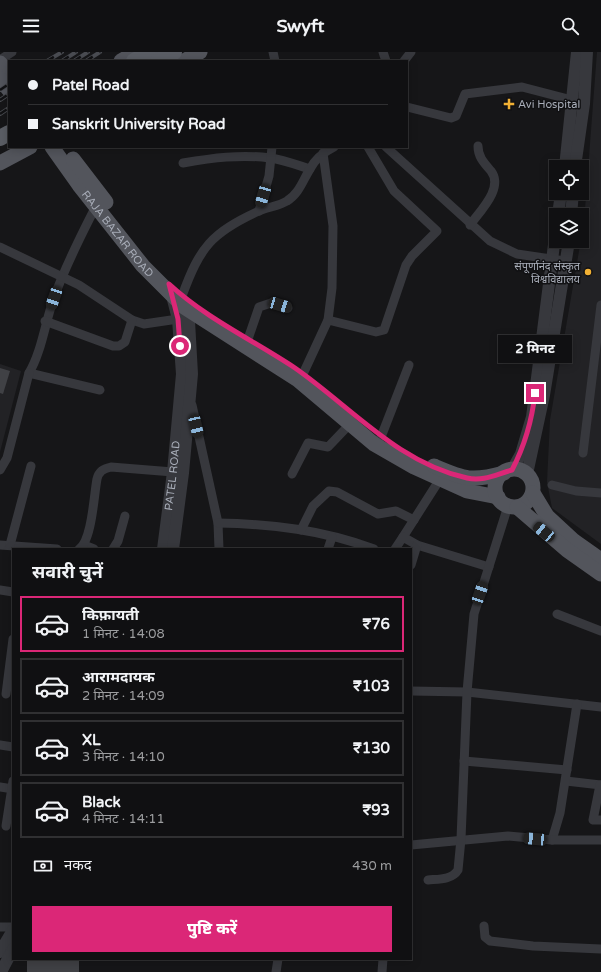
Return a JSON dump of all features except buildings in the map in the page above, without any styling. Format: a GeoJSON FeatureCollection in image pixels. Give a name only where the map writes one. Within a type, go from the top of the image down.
{"type":"FeatureCollection","features":[{"type":"Feature","properties":{"kind":"highway"},"geometry":{"type":"LineString","coordinates":[[136,60],[150,52]]}},
{"type":"Feature","properties":{"kind":"highway"},"geometry":{"type":"LineString","coordinates":[[160,60],[174,52]]}},
{"type":"Feature","properties":{"kind":"main road"},"geometry":{"type":"LineString","coordinates":[[123,60],[136,52]]}},
{"type":"Feature","properties":{"kind":"main road"},"geometry":{"type":"LineString","coordinates":[[186,60],[200,52]]}},
{"type":"Feature","properties":{"kind":"main road"},"geometry":{"type":"LineString","coordinates":[[0,61],[8,73]]}},
{"type":"Feature","properties":{"kind":"main road"},"geometry":{"type":"LineString","coordinates":[[0,79],[8,89]]}},
{"type":"Feature","properties":{"kind":"main road"},"geometry":{"type":"LineString","coordinates":[[0,163],[28,148]]}},
{"type":"Feature","properties":{"kind":"main road","name":"RAJA BAZAR ROAD"},"geometry":{"type":"LineString","coordinates":[[53,148],[143,266],[179,304],[312,389],[349,425],[374,444],[440,479],[467,491],[508,503]]}},
{"type":"Feature","properties":{"kind":"main road","name":"RAJA BAZAR ROAD"},"geometry":{"type":"LineString","coordinates":[[65,148],[179,304],[204,313],[303,374],[381,437],[410,455],[469,478],[481,479],[508,471]]}},
{"type":"Feature","properties":{"kind":"main road"},"geometry":{"type":"LineString","coordinates":[[541,520],[533,493],[532,482],[527,474],[522,471],[508,471],[496,484],[508,503],[541,520],[601,574]]}},
{"type":"Feature","properties":{"kind":"main road"},"geometry":{"type":"LineString","coordinates":[[508,503],[527,502],[533,493]]}},
{"type":"Feature","properties":{"kind":"main road"},"geometry":{"type":"LineString","coordinates":[[558,535],[601,560]]}},
{"type":"Feature","properties":{"kind":"street"},"geometry":{"type":"LineString","coordinates":[[0,61],[12,52]]}},
{"type":"Feature","properties":{"kind":"street"},"geometry":{"type":"LineString","coordinates":[[405,60],[411,52]]}},
{"type":"Feature","properties":{"kind":"street"},"geometry":{"type":"LineString","coordinates":[[566,160],[577,52]]}},
{"type":"Feature","properties":{"kind":"street"},"geometry":{"type":"LineString","coordinates":[[576,160],[584,104],[587,52]]}},
{"type":"Feature","properties":{"kind":"street"},"geometry":{"type":"LineString","coordinates":[[408,106],[452,118],[456,116],[465,94],[488,92],[515,87],[529,88],[572,100]]}},
{"type":"Feature","properties":{"kind":"street"},"geometry":{"type":"LineString","coordinates":[[470,225],[489,199],[495,182],[494,176],[479,155],[478,146]]}},
{"type":"Feature","properties":{"kind":"street"},"geometry":{"type":"LineString","coordinates":[[259,211],[269,176],[272,148]]}},
{"type":"Feature","properties":{"kind":"street"},"geometry":{"type":"LineString","coordinates":[[0,247],[62,275],[132,320],[144,324],[179,304],[193,266],[204,248],[218,234],[259,211],[288,201],[301,186],[310,168],[323,153],[332,148]]}},
{"type":"Feature","properties":{"kind":"street"},"geometry":{"type":"LineString","coordinates":[[328,320],[376,332],[384,330],[406,265],[412,256],[437,231],[394,191],[369,148]]}},
{"type":"Feature","properties":{"kind":"street"},"geometry":{"type":"LineString","coordinates":[[387,148],[470,225],[490,241],[504,249],[518,254],[559,260]]}},
{"type":"Feature","properties":{"kind":"street"},"geometry":{"type":"LineString","coordinates":[[303,374],[328,320],[332,288],[333,226],[323,153]]}},
{"type":"Feature","properties":{"kind":"street"},"geometry":{"type":"LineString","coordinates":[[183,163],[222,157],[271,158],[310,168]]}},
{"type":"Feature","properties":{"kind":"street"},"geometry":{"type":"LineString","coordinates":[[0,470],[7,458],[29,373],[36,361],[46,321],[62,275],[96,206]]}},
{"type":"Feature","properties":{"kind":"street"},"geometry":{"type":"LineString","coordinates":[[508,471],[524,453],[544,395],[559,260],[558,248]]}},
{"type":"Feature","properties":{"kind":"street"},"geometry":{"type":"LineString","coordinates":[[559,260],[565,248]]}},
{"type":"Feature","properties":{"kind":"street"},"geometry":{"type":"LineString","coordinates":[[248,339],[259,307],[271,303],[288,308]]}},
{"type":"Feature","properties":{"kind":"street","name":"PATEL ROAD"},"geometry":{"type":"LineString","coordinates":[[173,548],[191,400],[192,374],[179,304]]}},
{"type":"Feature","properties":{"kind":"street","name":"PATEL ROAD"},"geometry":{"type":"LineString","coordinates":[[163,548],[173,472],[182,374],[179,304]]}},
{"type":"Feature","properties":{"kind":"street"},"geometry":{"type":"LineString","coordinates":[[583,453],[597,377],[601,305]]}},
{"type":"Feature","properties":{"kind":"street"},"geometry":{"type":"LineString","coordinates":[[46,321],[113,346],[119,346],[125,342],[132,320]]}},
{"type":"Feature","properties":{"kind":"street"},"geometry":{"type":"LineString","coordinates":[[381,437],[409,366]]}},
{"type":"Feature","properties":{"kind":"street"},"geometry":{"type":"LineString","coordinates":[[29,373],[100,390]]}},
{"type":"Feature","properties":{"kind":"street"},"geometry":{"type":"LineString","coordinates":[[191,400],[218,523],[219,548]]}},
{"type":"Feature","properties":{"kind":"street"},"geometry":{"type":"LineString","coordinates":[[292,474],[308,443],[328,447],[349,425]]}},
{"type":"Feature","properties":{"kind":"street"},"geometry":{"type":"LineString","coordinates":[[524,453],[527,474]]}},
{"type":"Feature","properties":{"kind":"street"},"geometry":{"type":"LineString","coordinates":[[10,545],[31,466]]}},
{"type":"Feature","properties":{"kind":"street"},"geometry":{"type":"LineString","coordinates":[[82,547],[90,521],[98,474],[104,469],[111,467],[173,472]]}},
{"type":"Feature","properties":{"kind":"street"},"geometry":{"type":"LineString","coordinates":[[397,548],[440,479]]}},
{"type":"Feature","properties":{"kind":"street"},"geometry":{"type":"LineString","coordinates":[[552,485],[601,493]]}},
{"type":"Feature","properties":{"kind":"street"},"geometry":{"type":"LineString","coordinates":[[301,530],[313,506],[319,498],[329,491],[337,492],[378,514],[396,511],[414,520]]}},
{"type":"Feature","properties":{"kind":"street"},"geometry":{"type":"LineString","coordinates":[[428,880],[448,878],[455,874],[458,870],[462,840],[467,692],[474,614],[508,503]]}},
{"type":"Feature","properties":{"kind":"street"},"geometry":{"type":"LineString","coordinates":[[114,548],[118,541],[125,516]]}},
{"type":"Feature","properties":{"kind":"street"},"geometry":{"type":"LineString","coordinates":[[218,523],[263,524],[301,530],[370,548]]}},
{"type":"Feature","properties":{"kind":"street"},"geometry":{"type":"LineString","coordinates":[[328,548],[332,537]]}},
{"type":"Feature","properties":{"kind":"street"},"geometry":{"type":"LineString","coordinates":[[403,537],[417,545],[489,567]]}},
{"type":"Feature","properties":{"kind":"street"},"geometry":{"type":"LineString","coordinates":[[0,545],[45,548]]}},
{"type":"Feature","properties":{"kind":"street"},"geometry":{"type":"LineString","coordinates":[[412,562],[417,545]]}},
{"type":"Feature","properties":{"kind":"street"},"geometry":{"type":"LineString","coordinates":[[0,590],[12,592]]}},
{"type":"Feature","properties":{"kind":"street"},"geometry":{"type":"LineString","coordinates":[[557,614],[601,631]]}},
{"type":"Feature","properties":{"kind":"street"},"geometry":{"type":"LineString","coordinates":[[6,694],[12,647]]}},
{"type":"Feature","properties":{"kind":"street"},"geometry":{"type":"LineString","coordinates":[[412,692],[467,692],[601,707]]}},
{"type":"Feature","properties":{"kind":"street"},"geometry":{"type":"LineString","coordinates":[[552,840],[560,813],[566,781],[577,704]]}},
{"type":"Feature","properties":{"kind":"street"},"geometry":{"type":"LineString","coordinates":[[0,745],[12,747]]}},
{"type":"Feature","properties":{"kind":"street"},"geometry":{"type":"LineString","coordinates":[[464,761],[567,770]]}},
{"type":"Feature","properties":{"kind":"street"},"geometry":{"type":"LineString","coordinates":[[566,781],[600,785],[593,820],[601,820]]}},
{"type":"Feature","properties":{"kind":"street"},"geometry":{"type":"LineString","coordinates":[[0,787],[12,786]]}},
{"type":"Feature","properties":{"kind":"street"},"geometry":{"type":"LineString","coordinates":[[6,826],[12,792]]}},
{"type":"Feature","properties":{"kind":"street"},"geometry":{"type":"LineString","coordinates":[[412,845],[508,836],[552,840],[601,840]]}},
{"type":"Feature","properties":{"kind":"street"},"geometry":{"type":"LineString","coordinates":[[484,926],[485,937],[490,942],[533,946],[601,949]]}},
{"type":"Feature","properties":{"kind":"street"},"geometry":{"type":"LineString","coordinates":[[0,927],[12,928]]}},
{"type":"Feature","properties":{"kind":"street"},"geometry":{"type":"LineString","coordinates":[[0,952],[12,930]]}},
{"type":"Feature","properties":{"kind":"street"},"geometry":{"type":"LineString","coordinates":[[2,971],[12,951]]}},
{"type":"Feature","properties":{"kind":"street"},"geometry":{"type":"LineString","coordinates":[[276,972],[278,960]]}},
{"type":"Feature","properties":{"kind":"street"},"geometry":{"type":"LineString","coordinates":[[382,972],[383,960]]}},
{"type":"Feature","properties":{"kind":"shaded area","name":"संपूर्णानंद संस्कृत विश्वविद्यालय"},"geometry":{"type":"Polygon","coordinates":[[[597,52],[601,52],[601,544],[552,508],[547,482],[550,420],[580,248],[589,248],[589,208],[585,208],[586,200],[589,200],[589,160],[597,52]]]}},
{"type":"Feature","properties":{"kind":"shaded area"},"geometry":{"type":"Polygon","coordinates":[[[0,364],[21,371],[0,452],[0,364]]]}},
{"type":"Feature","properties":{"kind":"railway"},"geometry":{"type":"LineString","coordinates":[[49,60],[62,52]]}},
{"type":"Feature","properties":{"kind":"railway"},"geometry":{"type":"LineString","coordinates":[[64,60],[76,52]]}},
{"type":"Feature","properties":{"kind":"railway"},"geometry":{"type":"LineString","coordinates":[[76,60],[88,52]]}},
{"type":"Feature","properties":{"kind":"railway"},"geometry":{"type":"LineString","coordinates":[[88,60],[100,52]]}},
{"type":"Feature","properties":{"kind":"railway"},"geometry":{"type":"LineString","coordinates":[[0,90],[8,85]]}},
{"type":"Feature","properties":{"kind":"railway"},"geometry":{"type":"LineString","coordinates":[[0,100],[8,95]]}},
{"type":"Feature","properties":{"kind":"railway"},"geometry":{"type":"LineString","coordinates":[[0,114],[8,109]]}},
{"type":"Feature","properties":{"kind":"place","name":"Avi Hospital"},"geometry":{"type":"Point","coordinates":[509,104]}},
{"type":"Feature","properties":{"kind":"place","name":"संपूर्णानंद संस्कृत विश्वविद्यालय"},"geometry":{"type":"Point","coordinates":[588,272]}},
{"type":"Feature","properties":{"kind":"route"},"geometry":{"type":"LineString","coordinates":[[180,346],[178,319],[169,284],[204,313],[275,355],[303,374],[381,437],[410,455],[459,476],[469,478],[481,479],[512,470],[521,454],[529,428],[535,393]]}}]}
